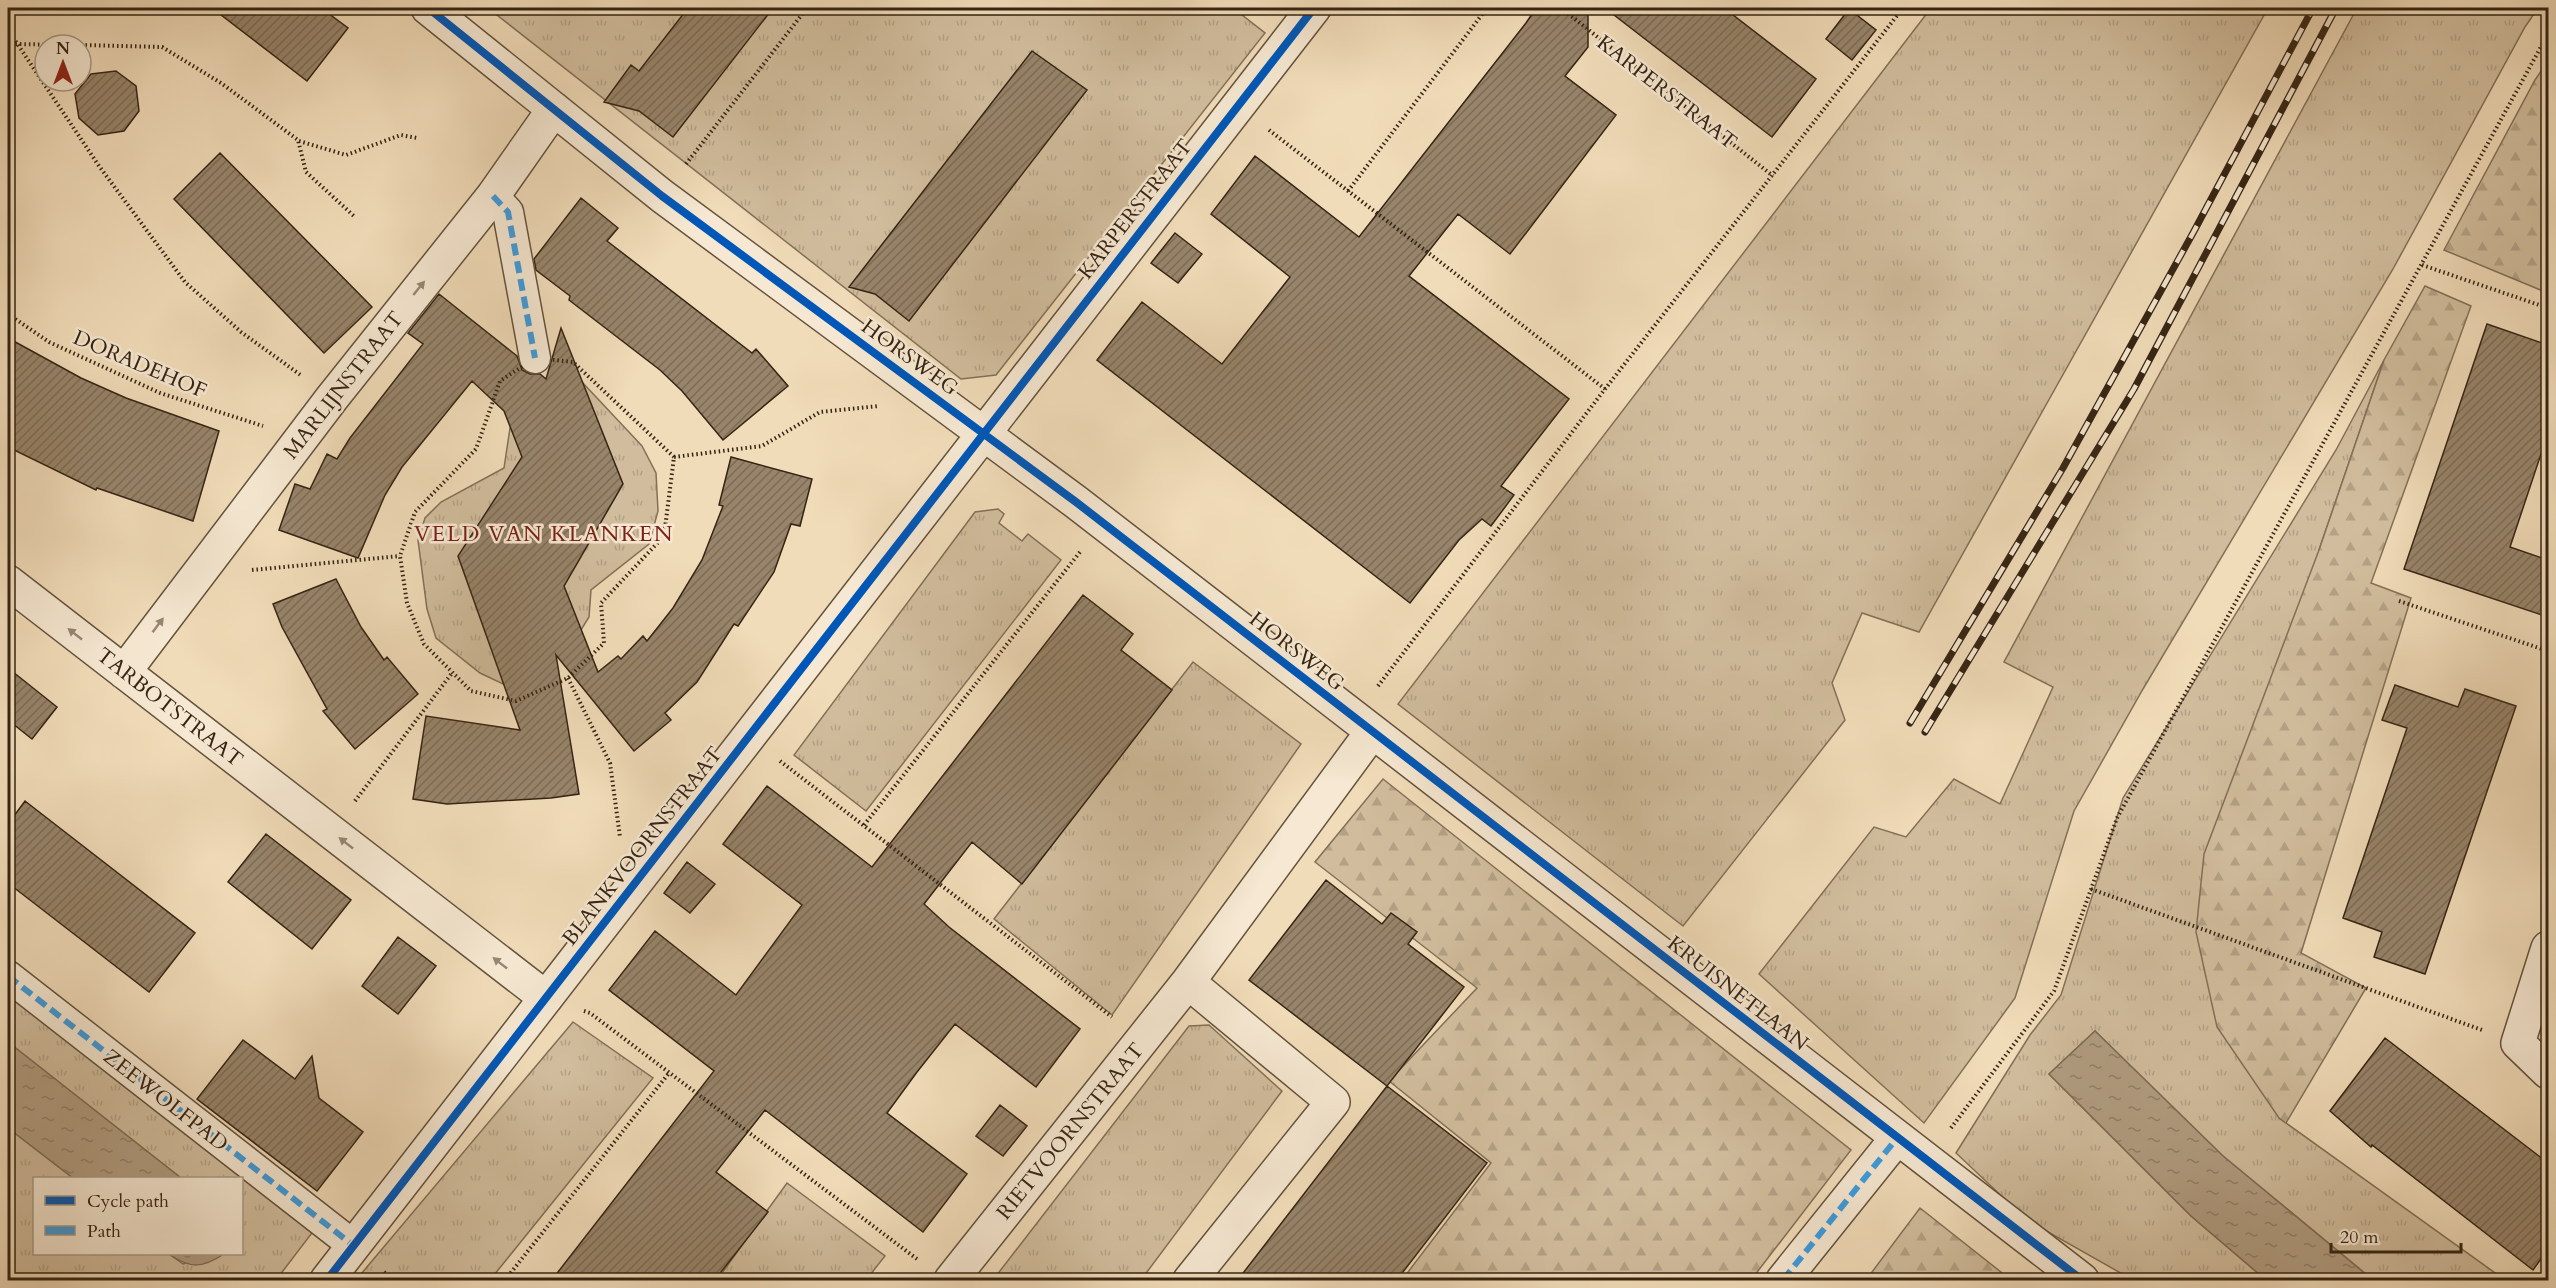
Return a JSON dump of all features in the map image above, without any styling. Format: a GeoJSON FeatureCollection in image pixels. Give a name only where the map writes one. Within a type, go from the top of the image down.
{"type":"FeatureCollection","features":[{"type":"Feature","properties":{"kind":"street","name":"HORSWEG"},"geometry":{"type":"LineString","coordinates":[[428,8],[662,196],[984,433],[1363,725]]}},
{"type":"Feature","properties":{"kind":"street","name":"KARPERSTRAAT"},"geometry":{"type":"LineString","coordinates":[[984,433],[1314,8]]}},
{"type":"Feature","properties":{"kind":"street","name":"MARLIJNSTRAAT"},"geometry":{"type":"LineString","coordinates":[[124,672],[332,398],[493,196],[554,109]]}},
{"type":"Feature","properties":{"kind":"street"},"geometry":{"type":"LineString","coordinates":[[493,196],[508,212],[535,358]]}},
{"type":"Feature","properties":{"kind":"street","name":"BLANKVOORNSTRAAT"},"geometry":{"type":"LineString","coordinates":[[327,1281],[984,433]]}},
{"type":"Feature","properties":{"kind":"street","name":"TARBOTSTRAAT"},"geometry":{"type":"LineString","coordinates":[[8,582],[546,998]]}},
{"type":"Feature","properties":{"kind":"street","name":"RIETVOORNSTRAAT"},"geometry":{"type":"LineString","coordinates":[[951,1281],[1188,982],[1363,725]]}},
{"type":"Feature","properties":{"kind":"street","name":"KRUISNETLAAN"},"geometry":{"type":"LineString","coordinates":[[1363,725],[2082,1281]]}},
{"type":"Feature","properties":{"kind":"street"},"geometry":{"type":"LineString","coordinates":[[2548,948],[2518,1043],[2548,1072]]}},
{"type":"Feature","properties":{"kind":"street","name":"ZEEWOLFPAD"},"geometry":{"type":"LineString","coordinates":[[8,976],[354,1246]]}},
{"type":"Feature","properties":{"kind":"street"},"geometry":{"type":"LineString","coordinates":[[1188,982],[1334,1102],[1190,1281]]}},
{"type":"Feature","properties":{"kind":"street"},"geometry":{"type":"LineString","coordinates":[[1783,1281],[1897,1138]]}},
{"type":"Feature","properties":{"kind":"path"},"geometry":{"type":"LineString","coordinates":[[662,196],[807,8]]}},
{"type":"Feature","properties":{"kind":"path"},"geometry":{"type":"LineString","coordinates":[[1348,191],[1487,8]]}},
{"type":"Feature","properties":{"kind":"path"},"geometry":{"type":"LineString","coordinates":[[1363,725],[1605,389],[1903,8]]}},
{"type":"Feature","properties":{"kind":"path"},"geometry":{"type":"LineString","coordinates":[[8,30],[15,44],[99,166],[185,282],[241,332],[332,398]]}},
{"type":"Feature","properties":{"kind":"path"},"geometry":{"type":"LineString","coordinates":[[1926,1161],[2054,991],[2117,818],[2548,34]]}},
{"type":"Feature","properties":{"kind":"path"},"geometry":{"type":"LineString","coordinates":[[8,49],[15,44],[33,44]]}},
{"type":"Feature","properties":{"kind":"path"},"geometry":{"type":"LineString","coordinates":[[93,45],[162,47],[221,83],[298,140],[346,155],[401,135],[417,138]]}},
{"type":"Feature","properties":{"kind":"path"},"geometry":{"type":"LineString","coordinates":[[1238,106],[1605,389]]}},
{"type":"Feature","properties":{"kind":"path"},"geometry":{"type":"LineString","coordinates":[[298,140],[306,172],[356,217]]}},
{"type":"Feature","properties":{"kind":"path"},"geometry":{"type":"LineString","coordinates":[[2422,265],[2548,308]]}},
{"type":"Feature","properties":{"kind":"path"},"geometry":{"type":"LineString","coordinates":[[535,358],[573,362],[674,457],[664,536],[601,603],[604,643],[568,678],[516,701],[471,692],[424,644],[407,603],[400,556],[415,512],[476,449],[500,381],[535,358]]}},
{"type":"Feature","properties":{"kind":"path"},"geometry":{"type":"LineString","coordinates":[[864,825],[1103,524]]}},
{"type":"Feature","properties":{"kind":"path"},"geometry":{"type":"LineString","coordinates":[[195,576],[400,556]]}},
{"type":"Feature","properties":{"kind":"path"},"geometry":{"type":"LineString","coordinates":[[2399,601],[2548,651]]}},
{"type":"Feature","properties":{"kind":"path"},"geometry":{"type":"LineString","coordinates":[[332,832],[452,673]]}},
{"type":"Feature","properties":{"kind":"path"},"geometry":{"type":"LineString","coordinates":[[2091,889],[2518,1043]]}},
{"type":"Feature","properties":{"kind":"path"},"geometry":{"type":"LineString","coordinates":[[546,998],[590,1013],[918,1259]]}},
{"type":"Feature","properties":{"kind":"path"},"geometry":{"type":"LineString","coordinates":[[505,1281],[669,1072]]}},
{"type":"Feature","properties":{"kind":"green space"},"geometry":{"type":"Polygon","coordinates":[[[488,8],[1233,8],[1265,33],[996,375],[961,379],[488,8]]]}},
{"type":"Feature","properties":{"kind":"green space"},"geometry":{"type":"Polygon","coordinates":[[[1931,8],[2268,8],[1919,632],[1862,613],[1832,683],[1845,720],[1683,926],[1398,704],[1931,8]]]}},
{"type":"Feature","properties":{"kind":"green space"},"geometry":{"type":"Polygon","coordinates":[[[2357,8],[2538,8],[2525,27],[2393,269],[2143,689],[2074,811],[2015,998],[1924,1123],[1759,974],[1874,827],[1906,837],[1954,779],[2000,804],[2053,687],[2004,662],[2357,8]]]}},
{"type":"Feature","properties":{"kind":"green space"},"geometry":{"type":"Polygon","coordinates":[[[2548,61],[2548,233],[2543,267],[2543,291],[2444,250],[2535,80],[2548,61]]]}},
{"type":"Feature","properties":{"kind":"green space"},"geometry":{"type":"Polygon","coordinates":[[[2425,286],[2471,306],[2371,583],[2411,598],[2301,953],[2366,988],[2286,1123],[2279,1118],[2217,1027],[2196,932],[2204,854],[2319,550],[2384,360],[2425,286]]]}},
{"type":"Feature","properties":{"kind":"green space"},"geometry":{"type":"Polygon","coordinates":[[[2384,360],[2319,550],[2279,1118],[2505,1280],[2373,1280],[2223,1156],[2095,1031],[2049,1074],[2191,1216],[2266,1280],[2133,1280],[2027,1220],[1956,1153],[2030,1035],[2061,995],[2123,798],[2336,450],[2384,360]]]}},
{"type":"Feature","properties":{"kind":"green space"},"geometry":{"type":"Polygon","coordinates":[[[582,382],[642,446],[656,473],[658,511],[649,544],[591,590],[589,617],[581,630],[503,684],[480,673],[436,638],[427,609],[418,540],[425,518],[441,502],[504,468],[510,428],[582,382]]]}},
{"type":"Feature","properties":{"kind":"green space"},"geometry":{"type":"Polygon","coordinates":[[[998,509],[1004,514],[999,523],[1022,541],[1028,534],[1061,560],[866,811],[794,755],[975,512],[998,509]]]}},
{"type":"Feature","properties":{"kind":"green space"},"geometry":{"type":"Polygon","coordinates":[[[1193,662],[1301,744],[1112,1015],[994,919],[1193,662]]]}},
{"type":"Feature","properties":{"kind":"green space"},"geometry":{"type":"Polygon","coordinates":[[[1383,779],[1851,1150],[1751,1280],[1402,1280],[1491,1163],[1389,1081],[1477,988],[1315,862],[1383,779]]]}},
{"type":"Feature","properties":{"kind":"green space"},"geometry":{"type":"Polygon","coordinates":[[[8,991],[315,1229],[276,1280],[8,1280],[8,1128],[72,1177],[33,1177],[33,1255],[170,1255],[183,1264],[220,1255],[243,1255],[243,1177],[180,1177],[8,1042],[8,991]]]}},
{"type":"Feature","properties":{"kind":"green space"},"geometry":{"type":"Polygon","coordinates":[[[573,1022],[653,1078],[490,1280],[356,1280],[573,1022]]]}},
{"type":"Feature","properties":{"kind":"green space"},"geometry":{"type":"Polygon","coordinates":[[[1209,1025],[1282,1091],[1141,1280],[993,1280],[1189,1026],[1209,1025]]]}},
{"type":"Feature","properties":{"kind":"green space"},"geometry":{"type":"Polygon","coordinates":[[[787,1183],[885,1256],[866,1280],[717,1280],[787,1183]]]}},
{"type":"Feature","properties":{"kind":"green space"},"geometry":{"type":"Polygon","coordinates":[[[1920,1208],[2011,1280],[1866,1280],[1920,1208]]]}},
{"type":"Feature","properties":{"kind":"water"},"geometry":{"type":"Polygon","coordinates":[[[2095,1031],[2223,1156],[2373,1280],[2266,1280],[2191,1216],[2049,1074],[2095,1031]]]}},
{"type":"Feature","properties":{"kind":"water"},"geometry":{"type":"Polygon","coordinates":[[[8,1042],[180,1177],[72,1177],[8,1128],[8,1042]]]}},
{"type":"Feature","properties":{"kind":"water"},"geometry":{"type":"Polygon","coordinates":[[[171,1255],[222,1255],[210,1262],[196,1265],[171,1255]]]}},
{"type":"Feature","properties":{"kind":"building"},"geometry":{"type":"Polygon","coordinates":[[[212,8],[321,8],[348,28],[307,81],[212,8]]]}},
{"type":"Feature","properties":{"kind":"building"},"geometry":{"type":"Polygon","coordinates":[[[688,8],[773,8],[673,137],[639,111],[604,102],[631,65],[639,71],[688,8]]]}},
{"type":"Feature","properties":{"kind":"building"},"geometry":{"type":"Polygon","coordinates":[[[1536,8],[1588,8],[1588,47],[1565,76],[1616,115],[1510,254],[1458,214],[1409,276],[1569,399],[1501,486],[1514,495],[1491,526],[1482,519],[1459,540],[1410,603],[1097,360],[1142,302],[1222,364],[1290,277],[1211,214],[1255,156],[1359,237],[1536,8]]]}},
{"type":"Feature","properties":{"kind":"building"},"geometry":{"type":"Polygon","coordinates":[[[1605,8],[1724,8],[1816,79],[1772,137],[1605,8]]]}},
{"type":"Feature","properties":{"kind":"building"},"geometry":{"type":"Polygon","coordinates":[[[1849,9],[1876,30],[1852,60],[1826,39],[1849,9]]]}},
{"type":"Feature","properties":{"kind":"building"},"geometry":{"type":"Polygon","coordinates":[[[1032,51],[1087,90],[909,321],[875,294],[849,287],[1032,51]]]}},
{"type":"Feature","properties":{"kind":"building"},"geometry":{"type":"Polygon","coordinates":[[[116,71],[136,86],[139,111],[124,131],[98,135],[79,118],[75,94],[93,93],[93,74],[116,71]]]}},
{"type":"Feature","properties":{"kind":"building"},"geometry":{"type":"Polygon","coordinates":[[[220,153],[372,307],[324,353],[174,199],[220,153]]]}},
{"type":"Feature","properties":{"kind":"building"},"geometry":{"type":"Polygon","coordinates":[[[581,198],[618,228],[607,241],[752,353],[756,349],[788,386],[723,440],[682,391],[660,370],[569,300],[570,296],[536,270],[534,259],[581,198]]]}},
{"type":"Feature","properties":{"kind":"building"},"geometry":{"type":"Polygon","coordinates":[[[1175,233],[1202,254],[1178,283],[1151,263],[1175,233]]]}},
{"type":"Feature","properties":{"kind":"building"},"geometry":{"type":"Polygon","coordinates":[[[439,294],[517,356],[522,370],[530,374],[540,374],[546,379],[561,328],[623,484],[564,586],[598,672],[618,656],[621,659],[643,636],[647,641],[673,608],[702,560],[723,506],[719,505],[731,457],[812,479],[800,526],[791,524],[774,572],[738,626],[734,624],[697,682],[665,713],[671,720],[634,751],[556,655],[579,794],[551,798],[447,804],[413,799],[426,716],[520,730],[458,556],[522,457],[504,411],[472,381],[402,467],[385,495],[358,558],[279,530],[295,484],[310,489],[327,454],[337,459],[350,438],[423,344],[408,333],[439,294]]]}},
{"type":"Feature","properties":{"kind":"building"},"geometry":{"type":"Polygon","coordinates":[[[2487,324],[2548,345],[2548,433],[2510,547],[2548,560],[2548,617],[2404,569],[2487,324]]]}},
{"type":"Feature","properties":{"kind":"building"},"geometry":{"type":"Polygon","coordinates":[[[8,338],[81,378],[126,398],[219,431],[193,521],[97,488],[96,490],[8,447],[8,338]]]}},
{"type":"Feature","properties":{"kind":"building"},"geometry":{"type":"Polygon","coordinates":[[[336,579],[361,627],[384,660],[387,657],[418,694],[355,749],[323,711],[327,709],[282,627],[273,604],[336,579]]]}},
{"type":"Feature","properties":{"kind":"building"},"geometry":{"type":"Polygon","coordinates":[[[1083,595],[1133,634],[1121,650],[1172,690],[1022,884],[972,842],[924,904],[949,927],[1080,1029],[1036,1087],[955,1024],[917,1072],[887,1113],[967,1174],[923,1232],[765,1110],[716,1172],[768,1212],[714,1281],[551,1281],[714,1071],[609,990],[655,931],[736,995],[802,905],[723,844],[767,786],[872,867],[1083,595]]]}},
{"type":"Feature","properties":{"kind":"building"},"geometry":{"type":"Polygon","coordinates":[[[8,668],[57,707],[32,739],[8,720],[8,668]]]}},
{"type":"Feature","properties":{"kind":"building"},"geometry":{"type":"Polygon","coordinates":[[[2395,685],[2458,707],[2465,689],[2516,706],[2425,974],[2374,957],[2382,932],[2343,918],[2407,728],[2382,720],[2395,685]]]}},
{"type":"Feature","properties":{"kind":"building"},"geometry":{"type":"Polygon","coordinates":[[[25,801],[195,933],[149,992],[8,883],[8,824],[25,801]]]}},
{"type":"Feature","properties":{"kind":"building"},"geometry":{"type":"Polygon","coordinates":[[[266,834],[351,900],[312,949],[228,882],[266,834]]]}},
{"type":"Feature","properties":{"kind":"building"},"geometry":{"type":"Polygon","coordinates":[[[687,862],[715,884],[690,913],[664,893],[687,862]]]}},
{"type":"Feature","properties":{"kind":"building"},"geometry":{"type":"Polygon","coordinates":[[[1326,880],[1382,924],[1391,913],[1417,932],[1408,944],[1464,987],[1387,1086],[1249,980],[1326,880]]]}},
{"type":"Feature","properties":{"kind":"building"},"geometry":{"type":"Polygon","coordinates":[[[398,937],[436,966],[398,1014],[362,986],[398,937]]]}},
{"type":"Feature","properties":{"kind":"building"},"geometry":{"type":"Polygon","coordinates":[[[2385,1038],[2548,1163],[2548,1249],[2533,1270],[2372,1145],[2371,1147],[2330,1111],[2385,1038]]]}},
{"type":"Feature","properties":{"kind":"building"},"geometry":{"type":"Polygon","coordinates":[[[243,1040],[295,1079],[312,1056],[319,1098],[363,1132],[317,1191],[197,1099],[243,1040]]]}},
{"type":"Feature","properties":{"kind":"building"},"geometry":{"type":"Polygon","coordinates":[[[1387,1086],[1487,1163],[1396,1281],[1237,1281],[1387,1086]]]}},
{"type":"Feature","properties":{"kind":"building"},"geometry":{"type":"Polygon","coordinates":[[[1000,1105],[1027,1126],[1003,1156],[976,1136],[1000,1105]]]}},
{"type":"Feature","properties":{"kind":"railway"},"geometry":{"type":"LineString","coordinates":[[1910,723],[2063,468],[2193,233],[2313,8]]}},
{"type":"Feature","properties":{"kind":"railway"},"geometry":{"type":"LineString","coordinates":[[1925,732],[2134,389],[2336,8]]}},
{"type":"Feature","properties":{"kind":"marked path"},"geometry":{"type":"LineString","coordinates":[[493,196],[508,212],[535,358]]}},
{"type":"Feature","properties":{"kind":"marked path"},"geometry":{"type":"LineString","coordinates":[[8,976],[354,1246]]}},
{"type":"Feature","properties":{"kind":"marked path"},"geometry":{"type":"LineString","coordinates":[[1783,1280],[1897,1138]]}},
{"type":"Feature","properties":{"kind":"cycle path"},"geometry":{"type":"LineString","coordinates":[[428,8],[662,196],[1076,502],[2082,1280]]}},
{"type":"Feature","properties":{"kind":"cycle path"},"geometry":{"type":"LineString","coordinates":[[327,1280],[1314,8]]}},
{"type":"Feature","properties":{"kind":"district","name":"VELD VAN KLANKEN"},"geometry":{"type":"Point","coordinates":[544,533]}}]}
